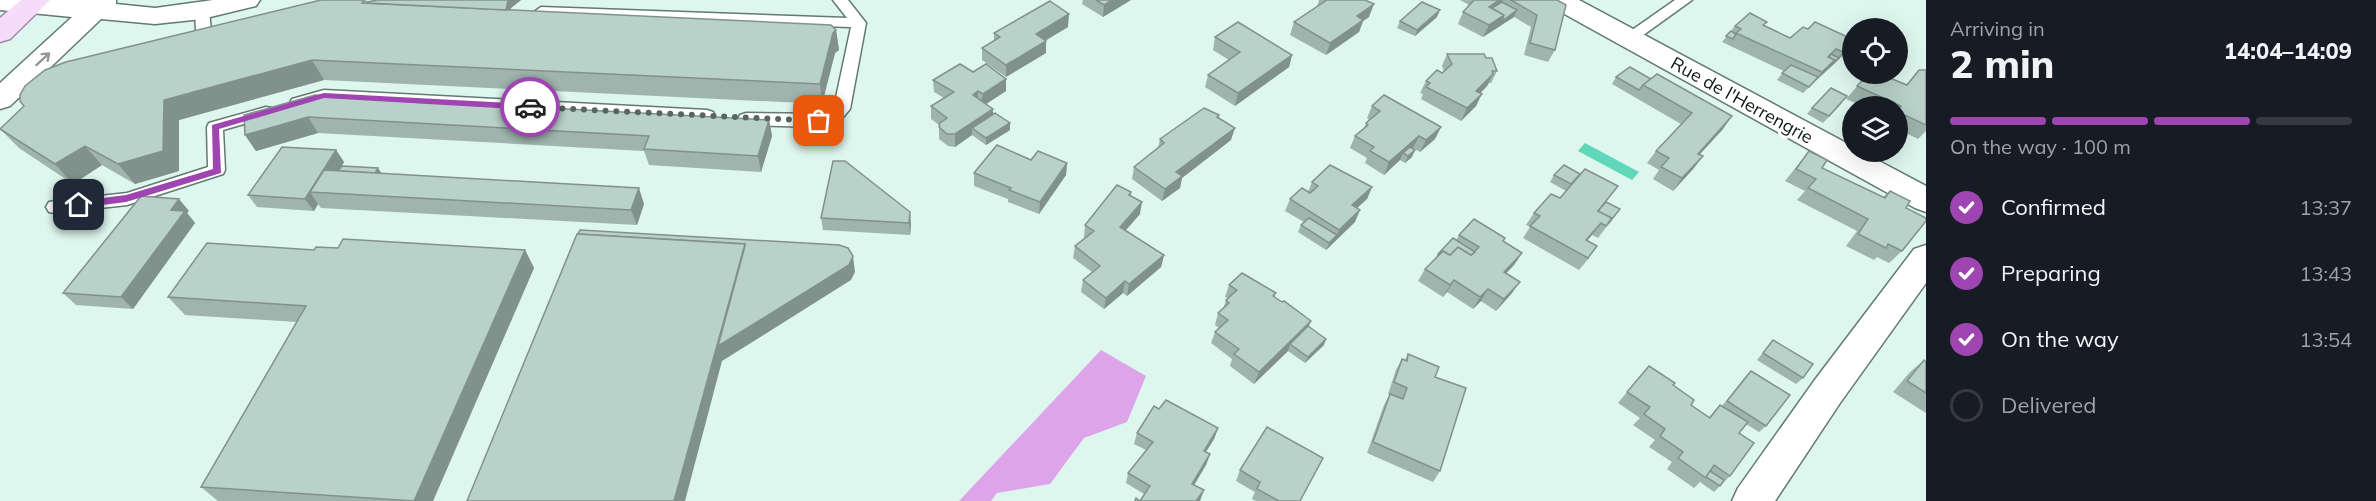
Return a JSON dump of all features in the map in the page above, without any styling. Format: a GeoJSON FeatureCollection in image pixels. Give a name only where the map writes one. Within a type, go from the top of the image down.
{"type":"FeatureCollection","features":[{"type":"Feature","properties":{"kind":"main road"},"geometry":{"type":"LineString","coordinates":[[0,33],[35,2]]}},
{"type":"Feature","properties":{"kind":"street"},"geometry":{"type":"LineString","coordinates":[[2,2],[101,5],[155,16],[202,11],[248,0]]}},
{"type":"Feature","properties":{"kind":"street","name":"Rue de l'Herrengrie"},"geometry":{"type":"LineString","coordinates":[[1559,0],[1926,200]]}},
{"type":"Feature","properties":{"kind":"street"},"geometry":{"type":"LineString","coordinates":[[0,99],[101,5]]}},
{"type":"Feature","properties":{"kind":"street"},"geometry":{"type":"LineString","coordinates":[[1752,501],[1827,392],[1926,258]]}},
{"type":"Feature","properties":{"kind":"lane"},"geometry":{"type":"LineString","coordinates":[[840,0],[859,23]]}},
{"type":"Feature","properties":{"kind":"lane"},"geometry":{"type":"LineString","coordinates":[[1630,38],[1686,0]]}},
{"type":"Feature","properties":{"kind":"lane"},"geometry":{"type":"LineString","coordinates":[[202,11],[205,51]]}},
{"type":"Feature","properties":{"kind":"lane"},"geometry":{"type":"LineString","coordinates":[[521,11],[859,23]]}},
{"type":"Feature","properties":{"kind":"lane"},"geometry":{"type":"LineString","coordinates":[[215,127],[324,95],[802,122],[833,118],[842,109],[859,23]]}},
{"type":"Feature","properties":{"kind":"lane"},"geometry":{"type":"LineString","coordinates":[[55,207],[126,199],[217,170],[212,110]]}},
{"type":"Feature","properties":{"kind":"shaded area"},"geometry":{"type":"Polygon","coordinates":[[[1585,143],[1639,172],[1632,180],[1578,151],[1585,143]]]}},
{"type":"Feature","properties":{"kind":"shaded area"},"geometry":{"type":"Polygon","coordinates":[[[1101,350],[1146,376],[1127,422],[1084,438],[1050,484],[997,493],[991,501],[959,501],[1101,350]]]}},
{"type":"Feature","properties":{"kind":"building"},"geometry":{"type":"Polygon","coordinates":[[[321,0],[364,0],[362,3],[831,25],[836,30],[833,33],[820,84],[312,60],[164,100],[163,151],[118,164],[85,146],[55,164],[0,129],[24,106],[20,101],[20,95],[25,86],[45,70],[66,62],[321,0]]]}},
{"type":"Feature","properties":{"kind":"building"},"geometry":{"type":"Polygon","coordinates":[[[378,0],[509,0],[506,10],[367,2],[378,0]]]}},
{"type":"Feature","properties":{"kind":"building"},"geometry":{"type":"Polygon","coordinates":[[[1096,0],[1112,0],[1104,5],[1096,0]]]}},
{"type":"Feature","properties":{"kind":"building"},"geometry":{"type":"Polygon","coordinates":[[[1327,0],[1365,0],[1374,4],[1357,16],[1363,20],[1330,43],[1294,22],[1327,0]]]}},
{"type":"Feature","properties":{"kind":"building"},"geometry":{"type":"Polygon","coordinates":[[[1474,0],[1499,0],[1489,7],[1504,15],[1489,25],[1463,12],[1474,0]]]}},
{"type":"Feature","properties":{"kind":"building"},"geometry":{"type":"Polygon","coordinates":[[[1511,0],[1557,0],[1566,5],[1555,50],[1530,43],[1537,15],[1511,0]]]}},
{"type":"Feature","properties":{"kind":"building"},"geometry":{"type":"Polygon","coordinates":[[[1050,1],[1069,14],[1036,34],[1046,41],[1006,65],[982,48],[1000,37],[994,33],[1050,1]]]}},
{"type":"Feature","properties":{"kind":"building"},"geometry":{"type":"Polygon","coordinates":[[[1422,2],[1440,10],[1417,30],[1400,21],[1422,2]]]}},
{"type":"Feature","properties":{"kind":"building"},"geometry":{"type":"Polygon","coordinates":[[[1502,2],[1517,10],[1502,21],[1504,15],[1492,8],[1502,2]]]}},
{"type":"Feature","properties":{"kind":"building"},"geometry":{"type":"Polygon","coordinates":[[[1750,13],[1767,22],[1763,25],[1790,38],[1803,27],[1808,29],[1815,22],[1842,34],[1842,52],[1836,49],[1828,57],[1835,60],[1822,72],[1736,33],[1741,29],[1735,26],[1750,13]]]}},
{"type":"Feature","properties":{"kind":"building"},"geometry":{"type":"Polygon","coordinates":[[[1238,22],[1292,55],[1238,93],[1208,75],[1240,52],[1215,37],[1238,22]]]}},
{"type":"Feature","properties":{"kind":"building"},"geometry":{"type":"Polygon","coordinates":[[[1731,31],[1736,34],[1733,39],[1726,36],[1731,31]]]}},
{"type":"Feature","properties":{"kind":"building"},"geometry":{"type":"Polygon","coordinates":[[[1447,54],[1484,54],[1486,58],[1492,58],[1497,71],[1492,71],[1493,74],[1476,91],[1482,94],[1467,108],[1426,87],[1430,83],[1426,81],[1437,70],[1442,73],[1452,64],[1447,54]]]}},
{"type":"Feature","properties":{"kind":"building"},"geometry":{"type":"Polygon","coordinates":[[[1831,54],[1839,58],[1830,65],[1835,60],[1829,57],[1831,54]]]}},
{"type":"Feature","properties":{"kind":"building"},"geometry":{"type":"Polygon","coordinates":[[[960,64],[973,72],[986,64],[1006,79],[983,94],[978,91],[973,95],[993,109],[955,134],[947,134],[939,127],[940,123],[947,118],[931,106],[954,92],[933,80],[960,64]]]}},
{"type":"Feature","properties":{"kind":"building"},"geometry":{"type":"Polygon","coordinates":[[[1791,65],[1818,77],[1809,87],[1782,73],[1791,65]]]}},
{"type":"Feature","properties":{"kind":"building"},"geometry":{"type":"Polygon","coordinates":[[[1630,67],[1651,79],[1639,90],[1616,77],[1630,67]]]}},
{"type":"Feature","properties":{"kind":"building"},"geometry":{"type":"Polygon","coordinates":[[[1919,70],[1926,70],[1926,125],[1908,117],[1908,96],[1879,96],[1857,86],[1859,84],[1908,84],[1919,70]]]}},
{"type":"Feature","properties":{"kind":"building"},"geometry":{"type":"Polygon","coordinates":[[[1657,74],[1732,116],[1698,154],[1703,156],[1682,178],[1661,167],[1669,158],[1656,151],[1692,113],[1643,85],[1657,74]]]}},
{"type":"Feature","properties":{"kind":"building"},"geometry":{"type":"Polygon","coordinates":[[[1831,88],[1847,96],[1842,96],[1842,102],[1829,116],[1812,108],[1831,88]]]}},
{"type":"Feature","properties":{"kind":"building"},"geometry":{"type":"Polygon","coordinates":[[[315,95],[769,120],[758,156],[644,149],[649,136],[308,117],[245,135],[244,115],[315,95]]]}},
{"type":"Feature","properties":{"kind":"building"},"geometry":{"type":"Polygon","coordinates":[[[1384,95],[1441,127],[1426,140],[1419,136],[1389,162],[1370,151],[1374,147],[1355,136],[1380,111],[1372,106],[1384,95]]]}},
{"type":"Feature","properties":{"kind":"building"},"geometry":{"type":"Polygon","coordinates":[[[1204,108],[1219,115],[1217,117],[1235,128],[1176,172],[1182,176],[1165,189],[1134,167],[1164,143],[1160,139],[1204,108]]]}},
{"type":"Feature","properties":{"kind":"building"},"geometry":{"type":"Polygon","coordinates":[[[995,113],[1010,123],[986,138],[972,128],[995,113]]]}},
{"type":"Feature","properties":{"kind":"building"},"geometry":{"type":"Polygon","coordinates":[[[997,145],[1031,160],[1038,151],[1067,163],[1040,202],[974,173],[997,145]]]}},
{"type":"Feature","properties":{"kind":"building"},"geometry":{"type":"Polygon","coordinates":[[[282,147],[336,150],[305,199],[248,195],[282,147]]]}},
{"type":"Feature","properties":{"kind":"building"},"geometry":{"type":"Polygon","coordinates":[[[1410,147],[1415,150],[1408,156],[1403,153],[1410,147]]]}},
{"type":"Feature","properties":{"kind":"building"},"geometry":{"type":"Polygon","coordinates":[[[1809,151],[1827,160],[1822,168],[1885,198],[1890,191],[1910,201],[1906,208],[1926,218],[1902,251],[1888,244],[1886,248],[1858,234],[1868,219],[1808,188],[1816,179],[1796,169],[1809,151]]]}},
{"type":"Feature","properties":{"kind":"building"},"geometry":{"type":"Polygon","coordinates":[[[833,161],[845,161],[910,212],[909,223],[821,218],[833,161]]]}},
{"type":"Feature","properties":{"kind":"building"},"geometry":{"type":"Polygon","coordinates":[[[1330,165],[1372,187],[1352,205],[1360,210],[1339,230],[1290,199],[1302,188],[1310,193],[1318,186],[1312,182],[1330,165]]]}},
{"type":"Feature","properties":{"kind":"building"},"geometry":{"type":"Polygon","coordinates":[[[1564,165],[1580,174],[1571,184],[1554,175],[1564,165]]]}},
{"type":"Feature","properties":{"kind":"building"},"geometry":{"type":"Polygon","coordinates":[[[342,166],[378,168],[375,173],[338,171],[342,166]]]}},
{"type":"Feature","properties":{"kind":"building"},"geometry":{"type":"Polygon","coordinates":[[[1585,169],[1618,186],[1598,211],[1612,218],[1606,226],[1601,223],[1586,240],[1597,246],[1588,258],[1530,226],[1540,216],[1534,213],[1551,194],[1560,198],[1585,169]]]}},
{"type":"Feature","properties":{"kind":"building"},"geometry":{"type":"Polygon","coordinates":[[[324,170],[639,188],[631,210],[310,192],[324,170]]]}},
{"type":"Feature","properties":{"kind":"building"},"geometry":{"type":"Polygon","coordinates":[[[1117,185],[1131,192],[1129,195],[1142,202],[1120,227],[1164,255],[1129,284],[1125,281],[1106,298],[1083,280],[1100,266],[1075,246],[1094,231],[1085,225],[1117,185]]]}},
{"type":"Feature","properties":{"kind":"building"},"geometry":{"type":"Polygon","coordinates":[[[141,196],[179,199],[171,210],[185,211],[121,297],[63,293],[141,196]]]}},
{"type":"Feature","properties":{"kind":"building"},"geometry":{"type":"Polygon","coordinates":[[[1606,202],[1620,209],[1608,224],[1612,218],[1598,211],[1606,202]]]}},
{"type":"Feature","properties":{"kind":"building"},"geometry":{"type":"Polygon","coordinates":[[[1309,218],[1337,235],[1329,243],[1301,225],[1309,218]]]}},
{"type":"Feature","properties":{"kind":"building"},"geometry":{"type":"Polygon","coordinates":[[[1474,219],[1505,238],[1503,241],[1522,253],[1504,272],[1520,282],[1504,299],[1488,289],[1480,297],[1454,280],[1450,285],[1425,269],[1443,251],[1450,255],[1458,247],[1471,255],[1479,247],[1459,235],[1474,219]]]}},
{"type":"Feature","properties":{"kind":"building"},"geometry":{"type":"Polygon","coordinates":[[[580,230],[839,245],[848,248],[853,256],[849,265],[718,346],[745,244],[578,234],[580,230]]]}},
{"type":"Feature","properties":{"kind":"building"},"geometry":{"type":"Polygon","coordinates":[[[577,234],[745,244],[674,501],[467,501],[577,234]]]}},
{"type":"Feature","properties":{"kind":"building"},"geometry":{"type":"Polygon","coordinates":[[[1453,238],[1475,252],[1471,255],[1458,247],[1450,255],[1443,251],[1438,255],[1453,238]]]}},
{"type":"Feature","properties":{"kind":"building"},"geometry":{"type":"Polygon","coordinates":[[[343,239],[525,250],[414,501],[201,487],[306,306],[168,297],[207,243],[314,250],[316,247],[338,248],[343,239]]]}},
{"type":"Feature","properties":{"kind":"building"},"geometry":{"type":"Polygon","coordinates":[[[1242,273],[1276,293],[1273,296],[1284,301],[1311,321],[1259,372],[1234,354],[1239,349],[1215,332],[1228,320],[1218,313],[1229,303],[1226,300],[1237,290],[1229,285],[1242,273]]]}},
{"type":"Feature","properties":{"kind":"building"},"geometry":{"type":"Polygon","coordinates":[[[1308,326],[1326,339],[1308,357],[1290,344],[1308,326]]]}},
{"type":"Feature","properties":{"kind":"building"},"geometry":{"type":"Polygon","coordinates":[[[1773,340],[1813,364],[1803,378],[1763,353],[1773,340]]]}},
{"type":"Feature","properties":{"kind":"building"},"geometry":{"type":"Polygon","coordinates":[[[1408,354],[1439,367],[1435,377],[1466,388],[1440,471],[1373,442],[1390,394],[1403,399],[1407,388],[1394,382],[1402,359],[1407,361],[1408,354]]]}},
{"type":"Feature","properties":{"kind":"building"},"geometry":{"type":"Polygon","coordinates":[[[1924,360],[1926,362],[1926,393],[1907,381],[1924,360]]]}},
{"type":"Feature","properties":{"kind":"building"},"geometry":{"type":"Polygon","coordinates":[[[1649,366],[1675,383],[1673,385],[1694,400],[1691,405],[1710,418],[1720,405],[1748,422],[1739,433],[1754,443],[1730,476],[1714,465],[1706,478],[1678,458],[1683,452],[1660,436],[1665,429],[1644,414],[1650,407],[1627,392],[1649,366]]]}},
{"type":"Feature","properties":{"kind":"building"},"geometry":{"type":"Polygon","coordinates":[[[1751,371],[1790,395],[1766,426],[1727,401],[1751,371]]]}},
{"type":"Feature","properties":{"kind":"building"},"geometry":{"type":"Polygon","coordinates":[[[1166,400],[1218,428],[1204,451],[1210,454],[1192,484],[1204,490],[1196,501],[1140,501],[1150,486],[1128,473],[1153,442],[1137,433],[1154,406],[1159,409],[1166,400]]]}},
{"type":"Feature","properties":{"kind":"building"},"geometry":{"type":"Polygon","coordinates":[[[1267,427],[1323,458],[1300,501],[1279,501],[1257,489],[1260,482],[1240,470],[1267,427]]]}},
{"type":"Feature","properties":{"kind":"building"},"geometry":{"type":"Polygon","coordinates":[[[1710,471],[1724,480],[1720,486],[1706,477],[1710,471]]]}},
{"type":"Feature","properties":{"kind":"way so far"},"geometry":{"type":"LineString","coordinates":[[530,107],[802,122],[819,121]]}},
{"type":"Feature","properties":{"kind":"route"},"geometry":{"type":"LineString","coordinates":[[79,205],[126,199],[217,170],[215,127],[324,95],[530,107]]}}]}
